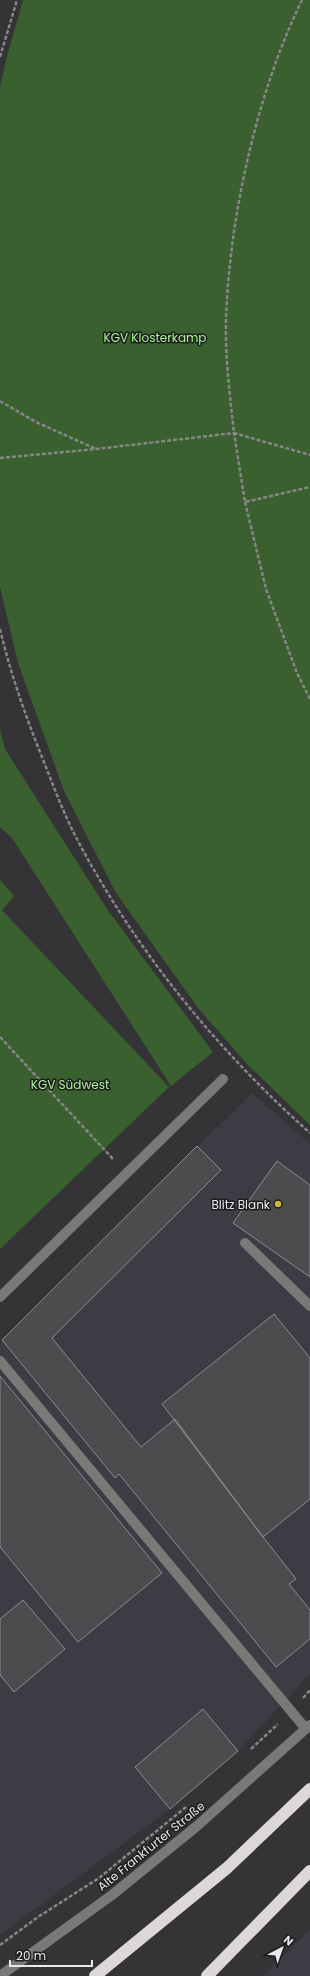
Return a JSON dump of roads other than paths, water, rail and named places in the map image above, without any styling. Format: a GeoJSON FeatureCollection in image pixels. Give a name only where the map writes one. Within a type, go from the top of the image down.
{"type":"FeatureCollection","features":[{"type":"Feature","properties":{"kind":"highway"},"geometry":{"type":"LineString","coordinates":[[95,1976],[226,1868],[310,1789]]}},
{"type":"Feature","properties":{"kind":"highway"},"geometry":{"type":"LineString","coordinates":[[207,1976],[310,1871]]}},
{"type":"Feature","properties":{"kind":"street"},"geometry":{"type":"LineString","coordinates":[[0,1297],[223,1079]]}},
{"type":"Feature","properties":{"kind":"street"},"geometry":{"type":"LineString","coordinates":[[245,1243],[310,1306]]}},
{"type":"Feature","properties":{"kind":"street"},"geometry":{"type":"LineString","coordinates":[[0,1360],[291,1712],[308,1727]]}},
{"type":"Feature","properties":{"kind":"street","name":"Alte Frankfurter Straße"},"geometry":{"type":"LineString","coordinates":[[0,1976],[112,1895],[197,1826],[308,1727]]}},
{"type":"Feature","properties":{"kind":"place","name":"Blitz Blank"},"geometry":{"type":"Point","coordinates":[278,1204]}},
{"type":"Feature","properties":{"kind":"park label","name":"KGV Klosterkamp"},"geometry":{"type":"Point","coordinates":[155,337]}},
{"type":"Feature","properties":{"kind":"park label","name":"KGV Südwest"},"geometry":{"type":"Point","coordinates":[70,1084]}}]}
